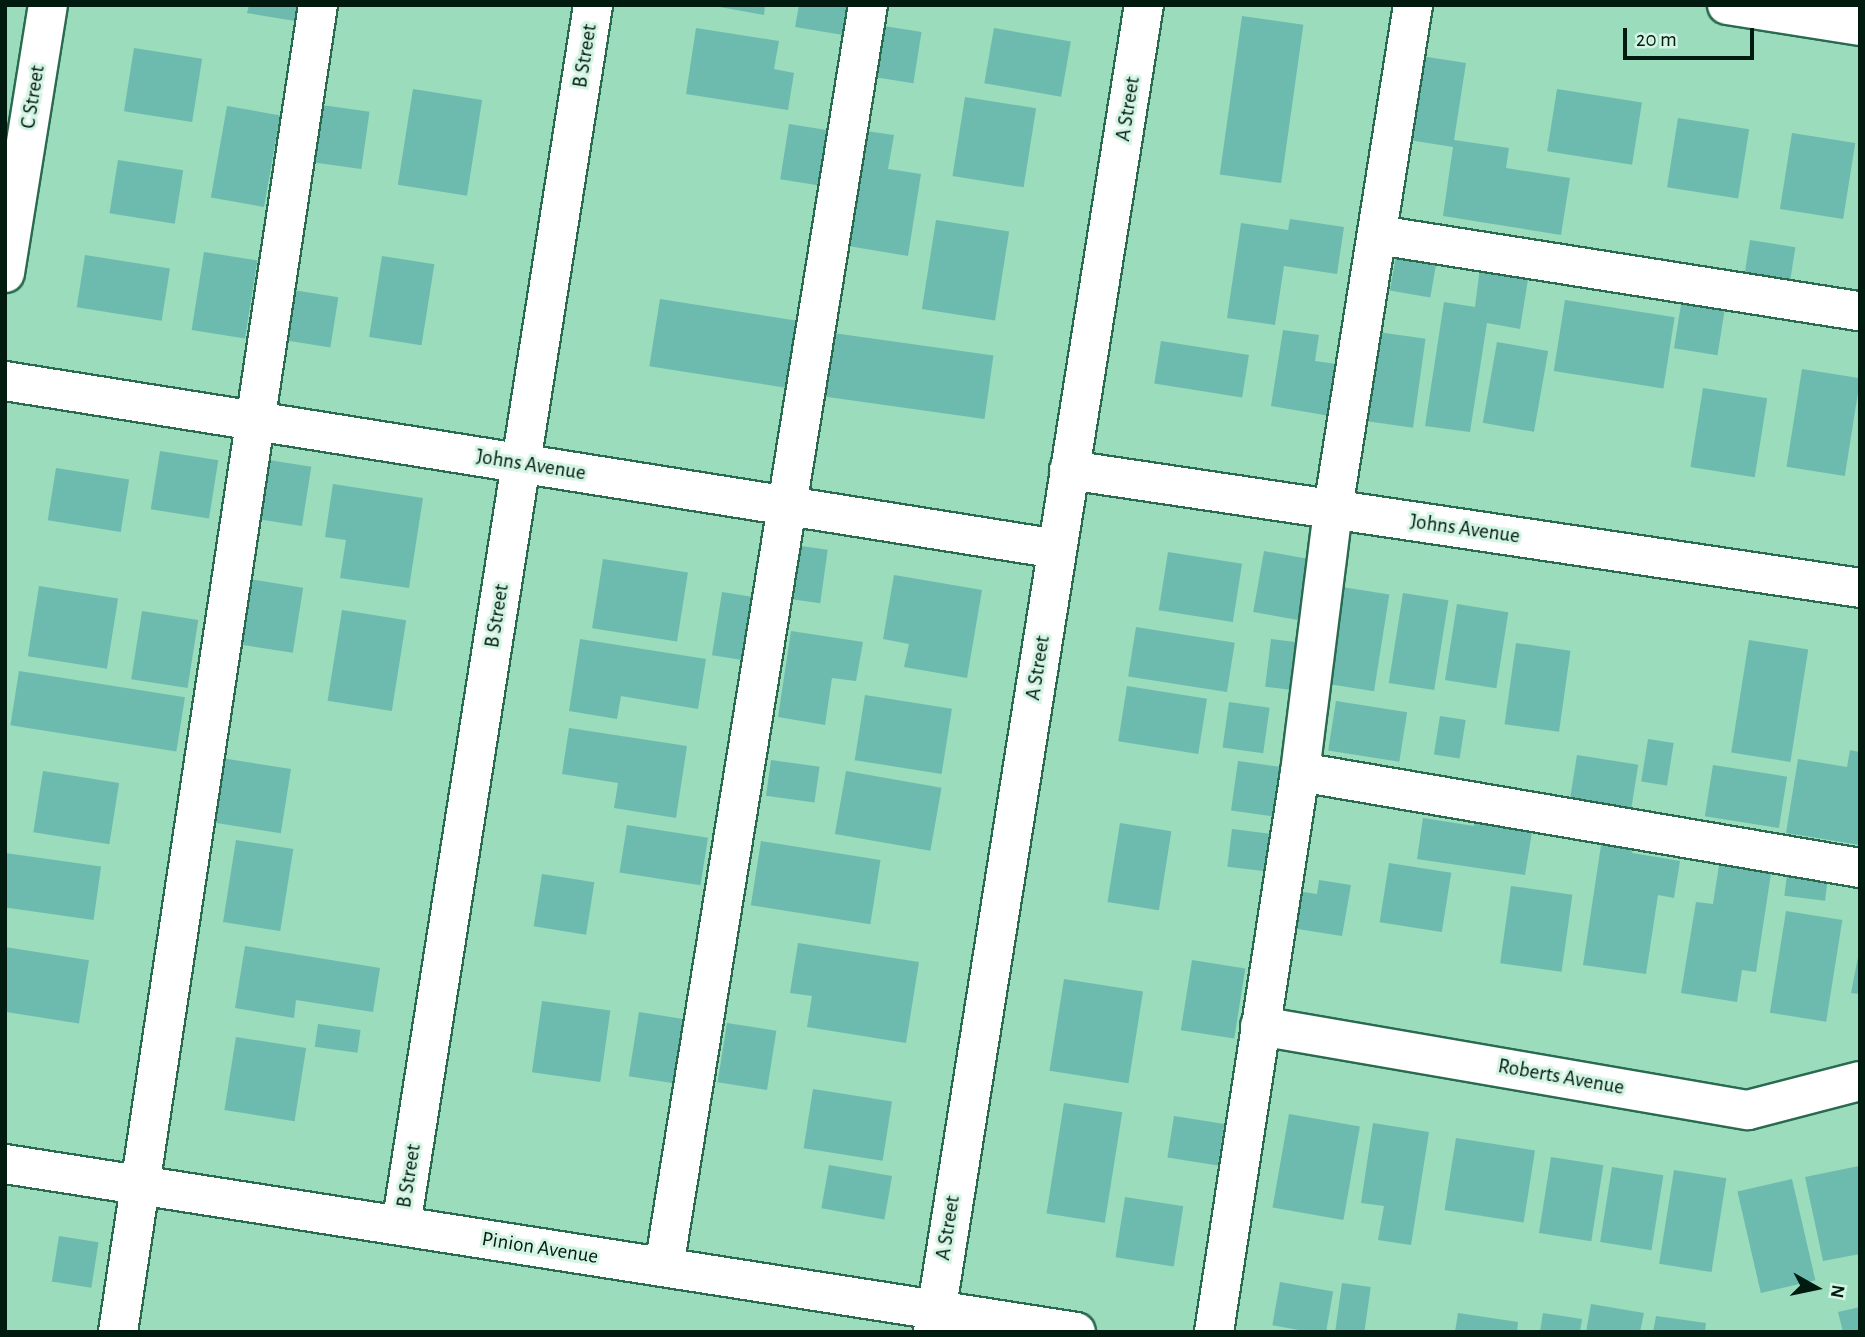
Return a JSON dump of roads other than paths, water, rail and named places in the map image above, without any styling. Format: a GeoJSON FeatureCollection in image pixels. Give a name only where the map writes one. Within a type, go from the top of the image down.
{"type":"FeatureCollection","features":[{"type":"Feature","properties":{"kind":"street","name":"C Street"},"geometry":{"type":"LineString","coordinates":[[5,273],[48,5]]}},
{"type":"Feature","properties":{"kind":"street"},"geometry":{"type":"LineString","coordinates":[[118,1332],[252,421],[318,5]]}},
{"type":"Feature","properties":{"kind":"street","name":"B Street"},"geometry":{"type":"LineString","coordinates":[[401,1226],[593,5]]}},
{"type":"Feature","properties":{"kind":"street"},"geometry":{"type":"LineString","coordinates":[[664,1267],[868,5]]}},
{"type":"Feature","properties":{"kind":"street","name":"A Street"},"geometry":{"type":"LineString","coordinates":[[934,1321],[1144,5]]}},
{"type":"Feature","properties":{"kind":"street"},"geometry":{"type":"LineString","coordinates":[[1214,1332],[1300,772],[1333,509],[1413,5]]}},
{"type":"Feature","properties":{"kind":"street"},"geometry":{"type":"LineString","coordinates":[[1727,5],[1860,26]]}},
{"type":"Feature","properties":{"kind":"street"},"geometry":{"type":"LineString","coordinates":[[1378,235],[1860,311]]}},
{"type":"Feature","properties":{"kind":"street","name":"Johns Avenue"},"geometry":{"type":"LineString","coordinates":[[5,381],[1057,549]]}},
{"type":"Feature","properties":{"kind":"street","name":"Johns Avenue"},"geometry":{"type":"LineString","coordinates":[[1069,470],[1860,588]]}},
{"type":"Feature","properties":{"kind":"street"},"geometry":{"type":"LineString","coordinates":[[1300,772],[1860,868]]}},
{"type":"Feature","properties":{"kind":"street","name":"Roberts Avenue"},"geometry":{"type":"LineString","coordinates":[[1260,1026],[1748,1110],[1860,1082]]}},
{"type":"Feature","properties":{"kind":"street","name":"Pinion Avenue"},"geometry":{"type":"LineString","coordinates":[[5,1164],[664,1267],[934,1321],[1076,1332]]}}]}
